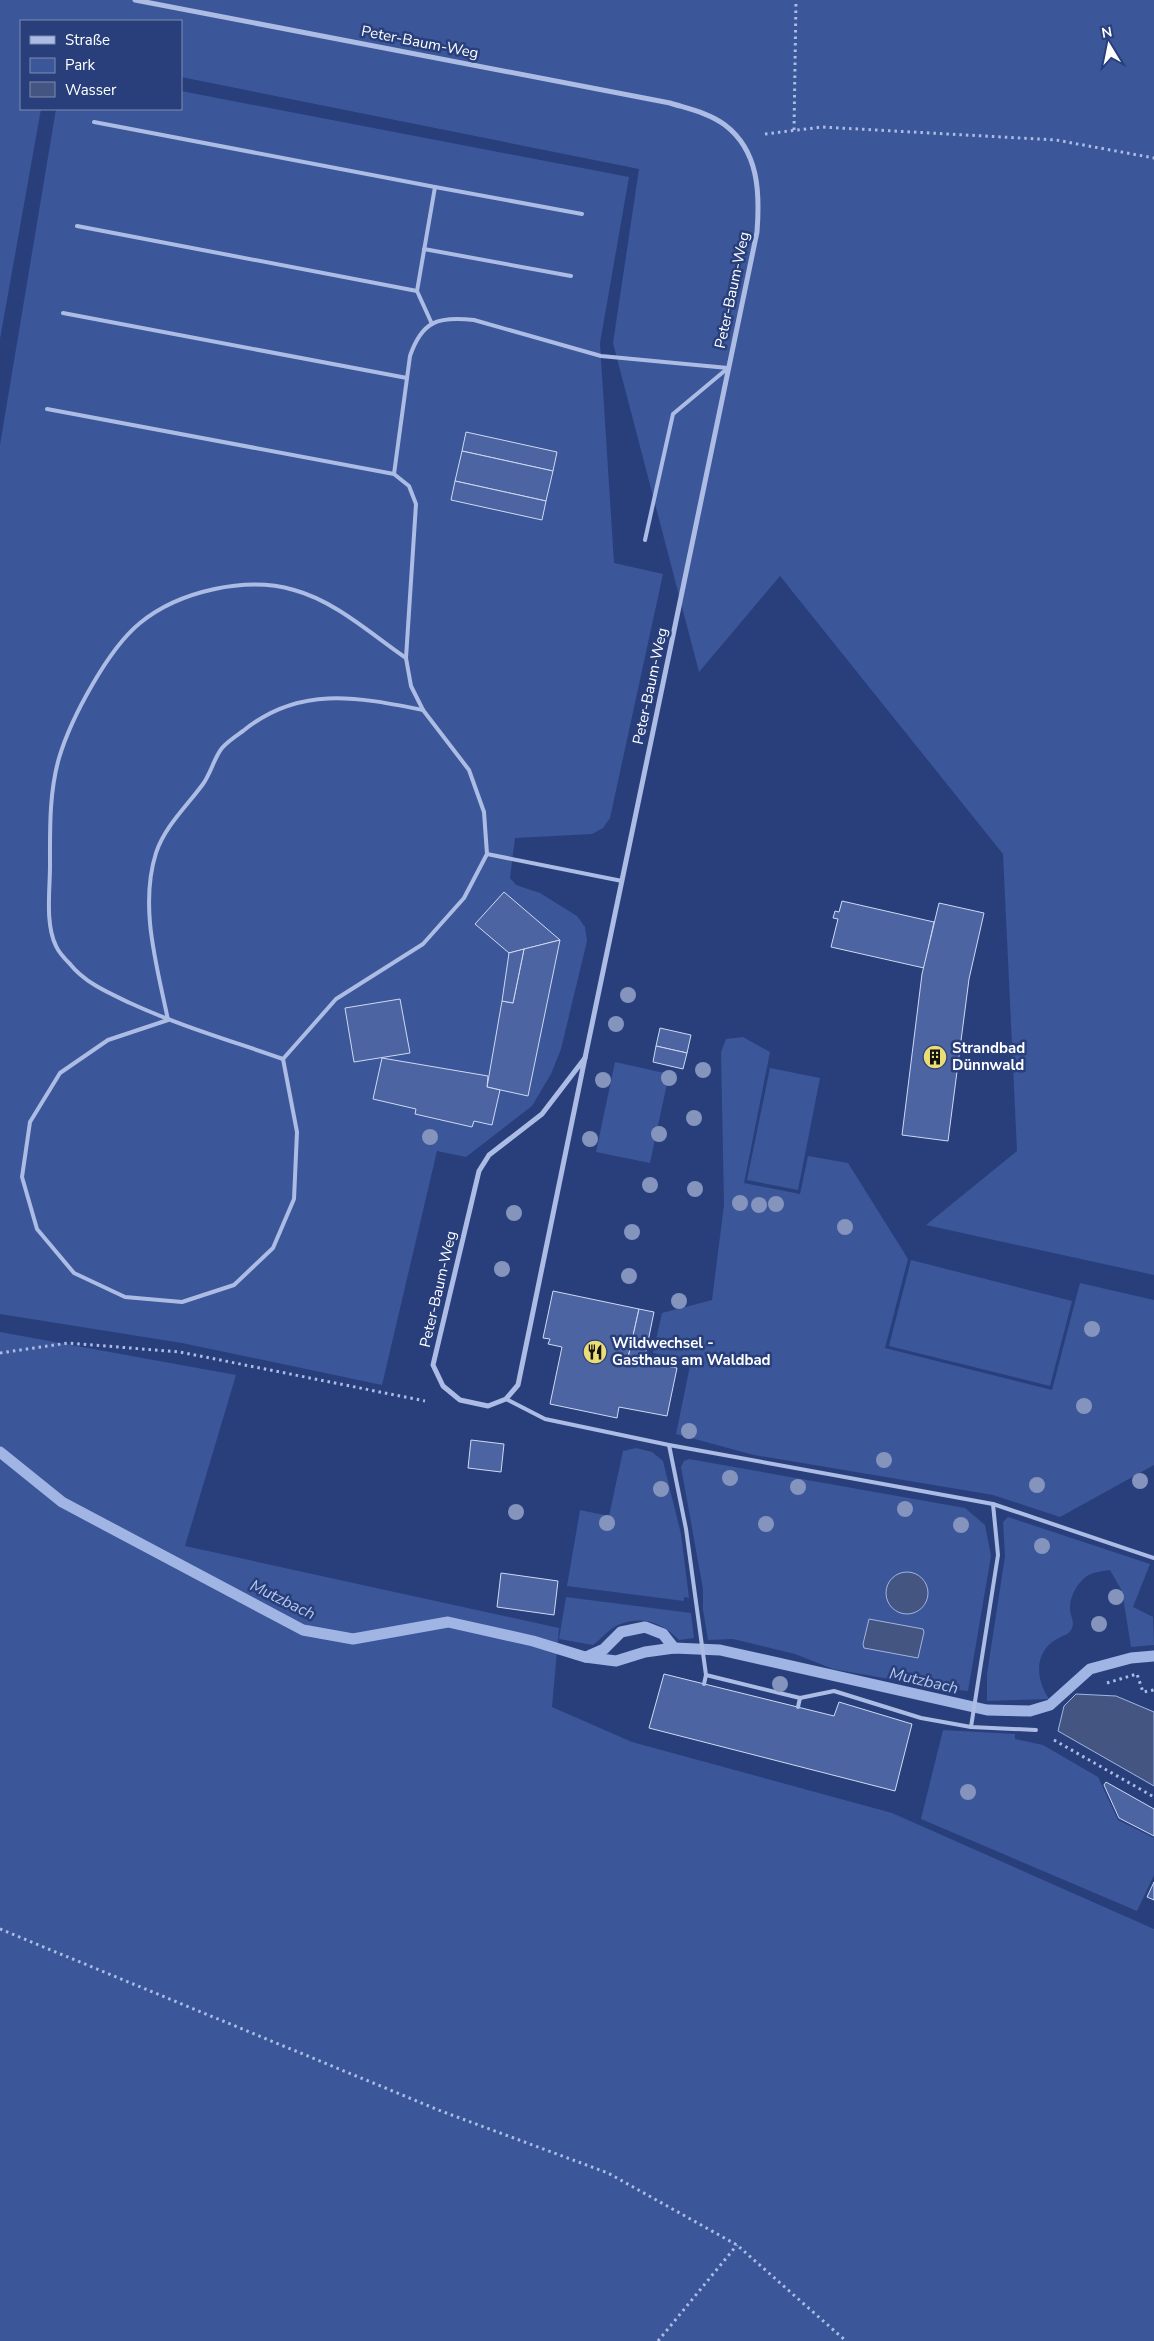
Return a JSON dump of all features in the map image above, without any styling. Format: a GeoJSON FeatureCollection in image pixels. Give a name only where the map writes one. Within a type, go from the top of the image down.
{"type":"FeatureCollection","features":[{"type":"Feature","properties":{"kind":"street","name":"Peter-Baum-Weg"},"geometry":{"type":"LineString","coordinates":[[135,0],[670,103],[702,113],[724,124],[737,137],[751,159],[758,185],[759,210],[757,232],[518,1385],[506,1399]]}},
{"type":"Feature","properties":{"kind":"street","name":"Peter-Baum-Weg"},"geometry":{"type":"LineString","coordinates":[[443,1386],[433,1365],[479,1171],[489,1155],[542,1114],[585,1058]]}},
{"type":"Feature","properties":{"kind":"street"},"geometry":{"type":"LineString","coordinates":[[443,1386],[460,1400],[488,1406],[506,1399]]}},
{"type":"Feature","properties":{"kind":"lane"},"geometry":{"type":"LineString","coordinates":[[94,122],[582,214]]}},
{"type":"Feature","properties":{"kind":"lane"},"geometry":{"type":"LineString","coordinates":[[432,324],[417,291],[435,187]]}},
{"type":"Feature","properties":{"kind":"lane"},"geometry":{"type":"LineString","coordinates":[[77,226],[417,291]]}},
{"type":"Feature","properties":{"kind":"lane"},"geometry":{"type":"LineString","coordinates":[[424,249],[571,276]]}},
{"type":"Feature","properties":{"kind":"lane"},"geometry":{"type":"LineString","coordinates":[[63,313],[407,378]]}},
{"type":"Feature","properties":{"kind":"lane"},"geometry":{"type":"LineString","coordinates":[[394,474],[410,356],[416,338],[432,324],[452,317],[474,320],[601,356],[728,368]]}},
{"type":"Feature","properties":{"kind":"lane"},"geometry":{"type":"LineString","coordinates":[[645,540],[673,414],[728,368]]}},
{"type":"Feature","properties":{"kind":"lane"},"geometry":{"type":"LineString","coordinates":[[47,409],[394,474],[409,486],[416,504],[406,658],[411,686],[423,710],[469,770],[484,812],[487,854],[464,898],[423,944],[336,999],[283,1059]]}},
{"type":"Feature","properties":{"kind":"lane"},"geometry":{"type":"LineString","coordinates":[[283,1059],[168,1020],[100,989],[72,967],[56,946],[50,923],[50,814],[59,758],[82,702],[112,656],[140,623],[182,598],[213,588],[254,585],[294,589],[330,605],[406,658]]}},
{"type":"Feature","properties":{"kind":"lane"},"geometry":{"type":"LineString","coordinates":[[168,1020],[153,948],[148,893],[156,852],[176,816],[203,783],[222,748],[262,715],[309,699],[362,698],[423,710]]}},
{"type":"Feature","properties":{"kind":"lane"},"geometry":{"type":"LineString","coordinates":[[487,854],[622,881]]}},
{"type":"Feature","properties":{"kind":"lane"},"geometry":{"type":"LineString","coordinates":[[168,1020],[108,1040],[60,1073],[30,1122],[22,1177],[37,1229],[74,1273],[125,1297],[182,1302],[234,1285],[273,1248],[294,1198],[297,1132],[283,1059]]}},
{"type":"Feature","properties":{"kind":"lane"},"geometry":{"type":"LineString","coordinates":[[506,1399],[546,1419],[669,1445],[993,1504],[1154,1558]]}},
{"type":"Feature","properties":{"kind":"lane"},"geometry":{"type":"LineString","coordinates":[[669,1445],[686,1529],[704,1658],[706,1676],[704,1684]]}},
{"type":"Feature","properties":{"kind":"lane"},"geometry":{"type":"LineString","coordinates":[[971,1726],[998,1555],[993,1504]]}},
{"type":"Feature","properties":{"kind":"lane"},"geometry":{"type":"LineString","coordinates":[[706,1676],[800,1698],[834,1691],[921,1718],[971,1726],[1036,1730]]}},
{"type":"Feature","properties":{"kind":"lane"},"geometry":{"type":"LineString","coordinates":[[798,1707],[800,1698]]}},
{"type":"Feature","properties":{"kind":"path"},"geometry":{"type":"LineString","coordinates":[[794,130],[796,0]]}},
{"type":"Feature","properties":{"kind":"path"},"geometry":{"type":"LineString","coordinates":[[737,137],[822,127],[1056,140],[1154,158]]}},
{"type":"Feature","properties":{"kind":"path"},"geometry":{"type":"LineString","coordinates":[[0,1353],[68,1343],[180,1352],[424,1402],[443,1386]]}},
{"type":"Feature","properties":{"kind":"path"},"geometry":{"type":"LineString","coordinates":[[1107,1683],[1137,1674],[1143,1692],[1154,1690]]}},
{"type":"Feature","properties":{"kind":"path"},"geometry":{"type":"LineString","coordinates":[[1036,1730],[1154,1797]]}},
{"type":"Feature","properties":{"kind":"path"},"geometry":{"type":"LineString","coordinates":[[0,1929],[441,2111],[608,2173],[737,2245],[846,2341]]}},
{"type":"Feature","properties":{"kind":"path"},"geometry":{"type":"LineString","coordinates":[[658,2341],[737,2245]]}},
{"type":"Feature","properties":{"kind":"green space"},"geometry":{"type":"Polygon","coordinates":[[[0,0],[1154,0],[1154,1275],[926,1225],[1017,1151],[1003,854],[780,576],[699,672],[613,343],[639,169],[182,77],[182,20],[20,20],[20,110],[41,110],[0,339],[0,0]]]}},
{"type":"Feature","properties":{"kind":"green space"},"geometry":{"type":"Polygon","coordinates":[[[182,91],[629,177],[600,343],[614,563],[663,574],[610,818],[603,828],[592,834],[515,838],[510,878],[516,885],[540,893],[577,916],[585,927],[587,941],[561,1049],[551,1074],[532,1106],[466,1157],[437,1151],[382,1385],[182,1343],[0,1314],[0,445],[56,110],[182,110],[182,91]]]}},
{"type":"Feature","properties":{"kind":"green space"},"geometry":{"type":"Polygon","coordinates":[[[743,1037],[770,1052],[744,1183],[800,1194],[808,1156],[848,1163],[908,1259],[885,1348],[1052,1390],[1080,1283],[1154,1300],[1154,1465],[1060,1517],[993,1495],[754,1455],[676,1434],[691,1361],[653,1353],[662,1313],[712,1300],[724,1205],[721,1052],[726,1039],[743,1037]]]}},
{"type":"Feature","properties":{"kind":"green space"},"geometry":{"type":"Polygon","coordinates":[[[615,1062],[669,1074],[650,1163],[596,1152],[615,1062]]]}},
{"type":"Feature","properties":{"kind":"green space"},"geometry":{"type":"Polygon","coordinates":[[[770,1068],[820,1078],[798,1190],[747,1180],[770,1068]]]}},
{"type":"Feature","properties":{"kind":"green space"},"geometry":{"type":"Polygon","coordinates":[[[911,1260],[1072,1301],[1050,1386],[889,1346],[911,1260]]]}},
{"type":"Feature","properties":{"kind":"green space"},"geometry":{"type":"Polygon","coordinates":[[[0,1332],[236,1375],[185,1546],[559,1628],[552,1707],[632,1742],[892,1813],[1154,1929],[1154,2341],[0,2341],[0,1332]]]}},
{"type":"Feature","properties":{"kind":"green space"},"geometry":{"type":"Polygon","coordinates":[[[636,1448],[652,1452],[663,1461],[681,1534],[689,1598],[684,1597],[684,1601],[567,1586],[580,1510],[609,1516],[623,1451],[636,1448]]]}},
{"type":"Feature","properties":{"kind":"green space"},"geometry":{"type":"Polygon","coordinates":[[[689,1459],[965,1508],[985,1525],[991,1556],[968,1691],[958,1690],[947,1693],[923,1685],[833,1669],[795,1654],[733,1639],[708,1640],[703,1610],[703,1589],[681,1467],[684,1461],[689,1459]]]}},
{"type":"Feature","properties":{"kind":"green space"},"geometry":{"type":"Polygon","coordinates":[[[1008,1517],[1150,1564],[1133,1607],[1153,1617],[1154,1645],[1131,1647],[1122,1591],[1110,1570],[1092,1574],[1080,1582],[1073,1595],[1070,1604],[1073,1623],[1071,1630],[1068,1634],[1049,1645],[1040,1659],[1039,1675],[1049,1699],[987,1701],[987,1674],[1005,1556],[1003,1522],[1008,1517]]]}},
{"type":"Feature","properties":{"kind":"green space"},"geometry":{"type":"Polygon","coordinates":[[[566,1597],[691,1613],[694,1638],[679,1640],[659,1625],[651,1622],[635,1621],[618,1625],[593,1645],[559,1639],[566,1597]]]}},
{"type":"Feature","properties":{"kind":"green space"},"geometry":{"type":"Polygon","coordinates":[[[943,1730],[1015,1734],[1015,1739],[1043,1745],[1098,1777],[1118,1820],[1154,1838],[1154,1875],[1137,1911],[921,1819],[943,1730]]]}},
{"type":"Feature","properties":{"kind":"water"},"geometry":{"type":"Polygon","coordinates":[[[907,1572],[922,1578],[928,1593],[922,1608],[907,1614],[892,1608],[886,1593],[892,1578],[907,1572]]]}},
{"type":"Feature","properties":{"kind":"water"},"geometry":{"type":"Polygon","coordinates":[[[869,1619],[923,1629],[918,1658],[864,1648],[863,1644],[869,1619]]]}},
{"type":"Feature","properties":{"kind":"water"},"geometry":{"type":"Polygon","coordinates":[[[1076,1694],[1116,1696],[1154,1712],[1154,1786],[1058,1731],[1064,1706],[1076,1694]]]}},
{"type":"Feature","properties":{"kind":"building"},"geometry":{"type":"Polygon","coordinates":[[[466,432],[557,452],[553,471],[462,451],[466,432]]]}},
{"type":"Feature","properties":{"kind":"building"},"geometry":{"type":"Polygon","coordinates":[[[462,451],[553,471],[546,501],[455,481],[462,451]]]}},
{"type":"Feature","properties":{"kind":"building"},"geometry":{"type":"Polygon","coordinates":[[[455,481],[546,501],[542,520],[451,500],[455,481]]]}},
{"type":"Feature","properties":{"kind":"building"},"geometry":{"type":"Polygon","coordinates":[[[504,892],[560,940],[509,953],[475,924],[504,892]]]}},
{"type":"Feature","properties":{"kind":"building"},"geometry":{"type":"Polygon","coordinates":[[[842,901],[934,922],[924,968],[831,947],[838,919],[833,918],[835,911],[839,912],[842,901]]]}},
{"type":"Feature","properties":{"kind":"building","name":"Strandbad Dünnwald"},"geometry":{"type":"Polygon","coordinates":[[[939,903],[984,913],[969,979],[948,1141],[902,1135],[922,974],[939,903]]]}},
{"type":"Feature","properties":{"kind":"building"},"geometry":{"type":"Polygon","coordinates":[[[560,940],[528,1096],[487,1087],[502,1001],[513,1003],[524,949],[560,940]]]}},
{"type":"Feature","properties":{"kind":"building"},"geometry":{"type":"Polygon","coordinates":[[[524,949],[513,1003],[502,1001],[509,953],[524,949]]]}},
{"type":"Feature","properties":{"kind":"building"},"geometry":{"type":"Polygon","coordinates":[[[400,999],[410,1053],[354,1062],[345,1008],[400,999]]]}},
{"type":"Feature","properties":{"kind":"building"},"geometry":{"type":"Polygon","coordinates":[[[660,1028],[691,1035],[687,1053],[656,1046],[660,1028]]]}},
{"type":"Feature","properties":{"kind":"building"},"geometry":{"type":"Polygon","coordinates":[[[656,1046],[687,1053],[683,1069],[653,1062],[656,1046]]]}},
{"type":"Feature","properties":{"kind":"building"},"geometry":{"type":"Polygon","coordinates":[[[382,1058],[488,1076],[487,1087],[500,1090],[492,1125],[474,1121],[472,1127],[415,1114],[416,1109],[373,1099],[382,1058]]]}},
{"type":"Feature","properties":{"kind":"building","name":"Wildwechsel - Gasthaus am Waldbad"},"geometry":{"type":"Polygon","coordinates":[[[553,1291],[639,1309],[628,1358],[677,1368],[667,1416],[619,1407],[617,1418],[550,1404],[562,1347],[548,1344],[550,1339],[543,1338],[553,1291]]]}},
{"type":"Feature","properties":{"kind":"building"},"geometry":{"type":"Polygon","coordinates":[[[639,1309],[654,1312],[644,1361],[628,1358],[639,1309]]]}},
{"type":"Feature","properties":{"kind":"building"},"geometry":{"type":"Polygon","coordinates":[[[471,1440],[504,1444],[501,1472],[468,1468],[471,1440]]]}},
{"type":"Feature","properties":{"kind":"building"},"geometry":{"type":"Polygon","coordinates":[[[501,1573],[558,1581],[554,1615],[497,1607],[501,1573]]]}},
{"type":"Feature","properties":{"kind":"building"},"geometry":{"type":"Polygon","coordinates":[[[664,1674],[834,1716],[839,1702],[912,1724],[895,1791],[649,1728],[664,1674]]]}},
{"type":"Feature","properties":{"kind":"building"},"geometry":{"type":"Polygon","coordinates":[[[1106,1782],[1154,1809],[1154,1836],[1119,1818],[1104,1785],[1106,1782]]]}},
{"type":"Feature","properties":{"kind":"building"},"geometry":{"type":"Polygon","coordinates":[[[1154,1882],[1154,1900],[1147,1897],[1154,1882]]]}},
{"type":"Feature","properties":{"kind":"waterway","name":"Mutzbach"},"geometry":{"type":"LineString","coordinates":[[0,1452],[62,1502],[303,1630],[353,1639],[448,1622],[533,1641],[585,1657],[616,1661],[645,1652],[674,1648],[720,1650],[987,1710],[1030,1711],[1050,1705],[1090,1669],[1131,1658],[1154,1656]]}},
{"type":"Feature","properties":{"kind":"waterway","name":"Mutzbach"},"geometry":{"type":"LineString","coordinates":[[586,1657],[604,1649],[621,1632],[645,1627],[663,1634],[674,1648]]}},
{"type":"Feature","properties":{"kind":"place","name":"Strandbad Dünnwald"},"geometry":{"type":"Point","coordinates":[935,1057]}},
{"type":"Feature","properties":{"kind":"place","name":"Wildwechsel - Gasthaus am Waldbad"},"geometry":{"type":"Point","coordinates":[595,1352]}}]}
